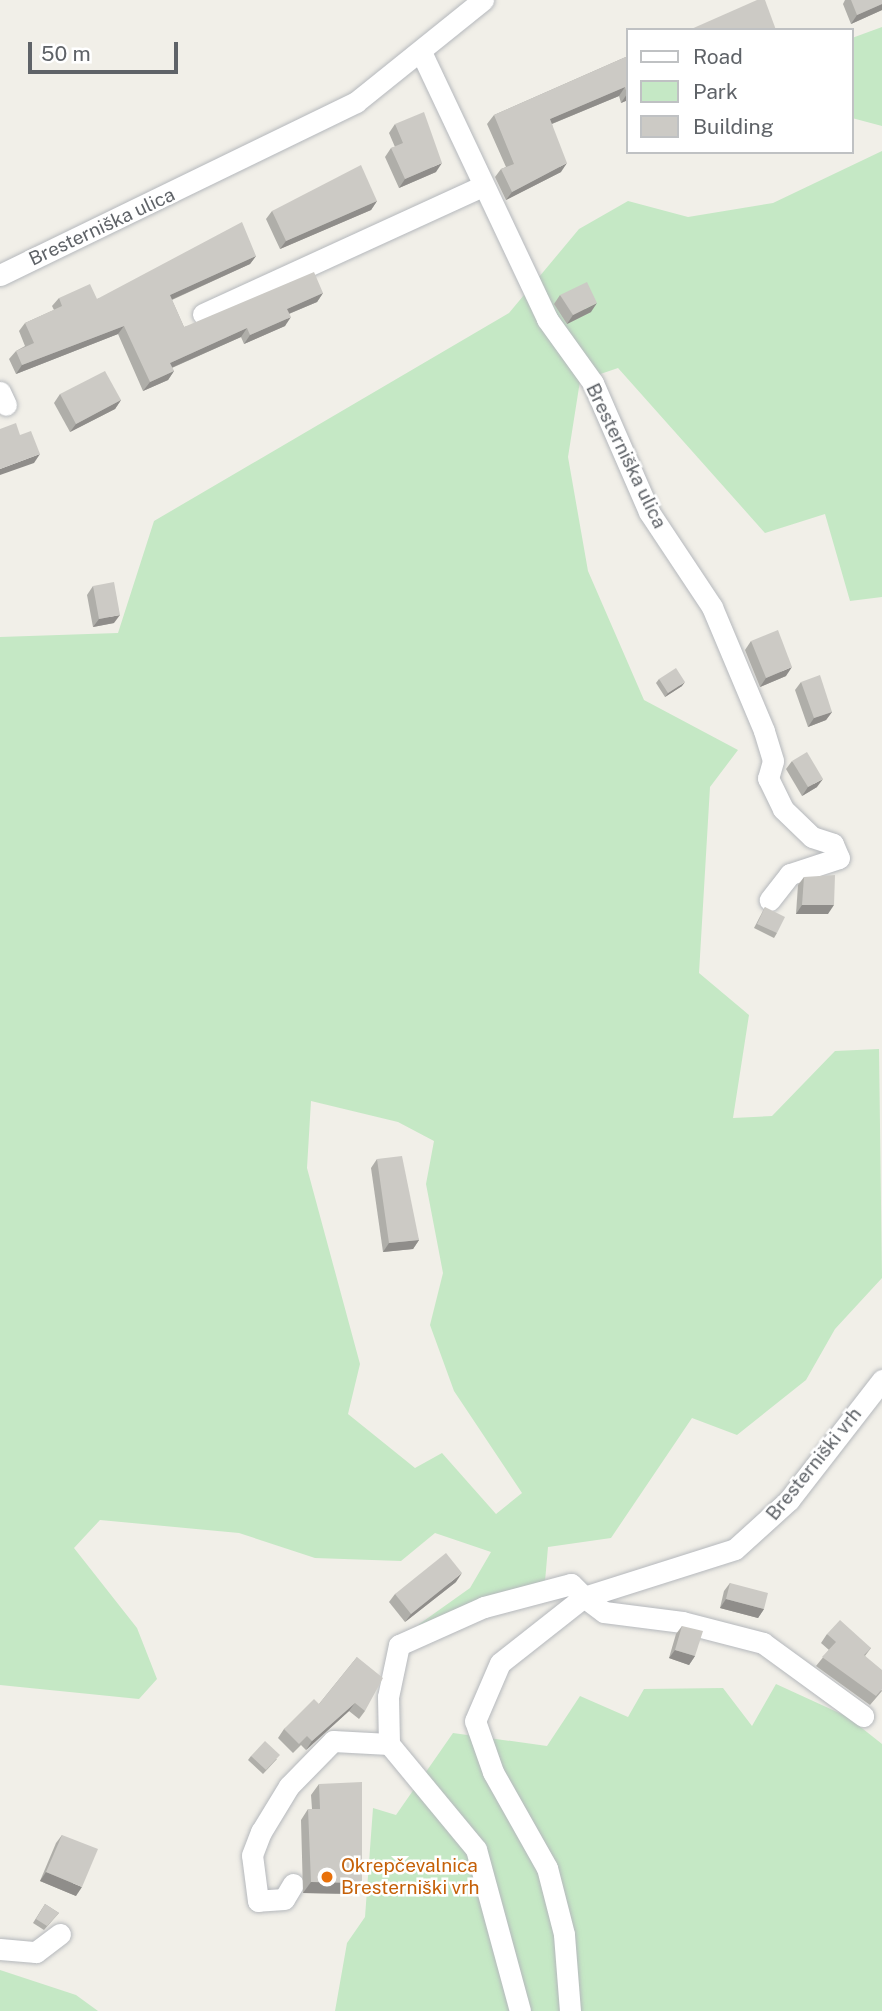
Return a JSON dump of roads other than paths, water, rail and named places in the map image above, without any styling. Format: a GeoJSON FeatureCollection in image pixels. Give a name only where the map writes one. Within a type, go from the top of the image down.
{"type":"FeatureCollection","features":[{"type":"Feature","properties":{"kind":"street","name":"Bresterniška ulica"},"geometry":{"type":"LineString","coordinates":[[0,275],[295,136],[422,54],[483,0]]}},
{"type":"Feature","properties":{"kind":"street","name":"Bresterniška ulica"},"geometry":{"type":"LineString","coordinates":[[422,54],[547,319],[593,383],[649,512],[712,607],[764,731],[773,761],[768,778],[783,809],[812,837],[833,844],[839,858],[790,874],[770,900]]}},
{"type":"Feature","properties":{"kind":"street"},"geometry":{"type":"LineString","coordinates":[[203,314],[483,186]]}},
{"type":"Feature","properties":{"kind":"street","name":"Bresterniški vrh"},"geometry":{"type":"LineString","coordinates":[[570,2011],[564,1934],[547,1868],[493,1772],[475,1721],[500,1663],[584,1597],[736,1549],[789,1500],[882,1380]]}},
{"type":"Feature","properties":{"kind":"street"},"geometry":{"type":"LineString","coordinates":[[520,2011],[476,1849],[389,1744],[388,1696],[399,1645],[484,1608],[571,1584],[604,1612],[682,1622],[763,1643],[863,1716]]}},
{"type":"Feature","properties":{"kind":"street"},"geometry":{"type":"LineString","coordinates":[[293,1885],[284,1899],[258,1900],[252,1854],[289,1786],[333,1741],[389,1744]]}},
{"type":"Feature","properties":{"kind":"street"},"geometry":{"type":"LineString","coordinates":[[0,1949],[36,1952],[60,1934]]}},
{"type":"Feature","properties":{"kind":"place","name":"Okrepčevalnica Bresterniški vrh"},"geometry":{"type":"Point","coordinates":[327,1877]}}]}
